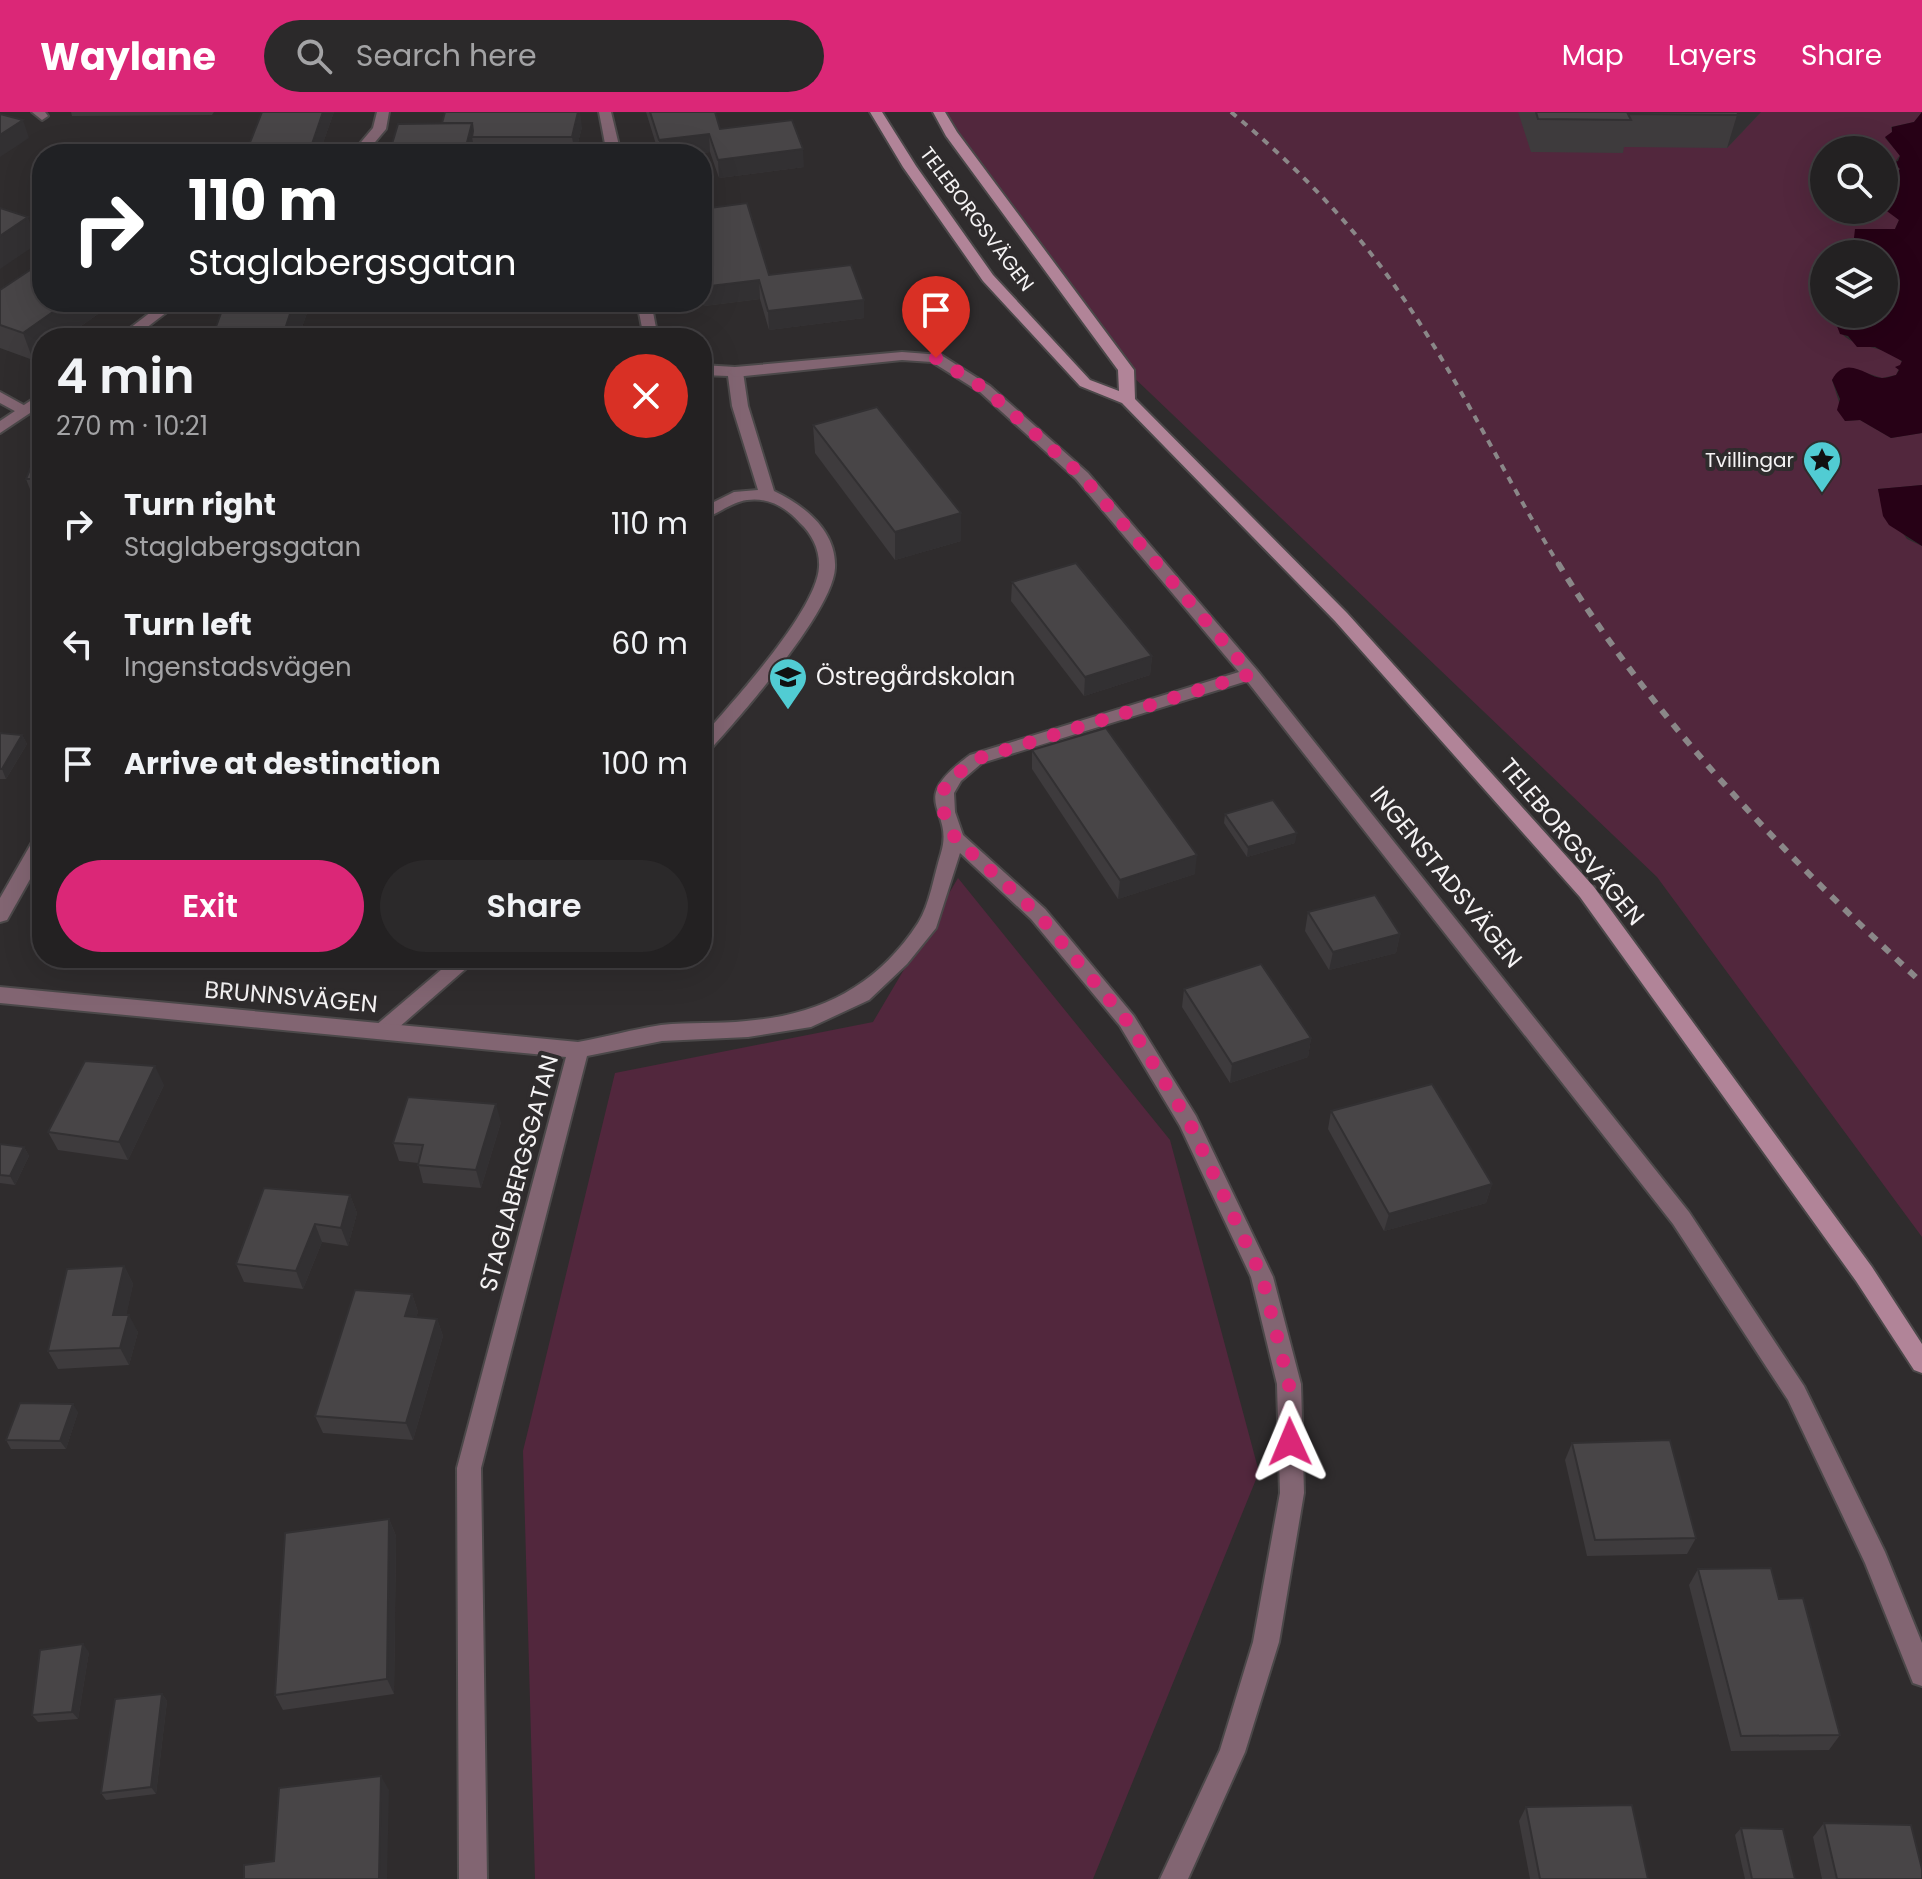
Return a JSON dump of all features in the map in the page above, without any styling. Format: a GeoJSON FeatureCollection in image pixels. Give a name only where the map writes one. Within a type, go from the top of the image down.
{"type":"FeatureCollection","features":[{"type":"Feature","properties":{"kind":"main road","name":"TELEBORGSVÄGEN"},"geometry":{"type":"LineString","coordinates":[[876,112],[910,167],[988,278],[1085,383],[1127,400],[1341,617],[1587,892],[1864,1274],[1922,1363]]}},
{"type":"Feature","properties":{"kind":"main road","name":"TELEBORGSVÄGEN"},"geometry":{"type":"LineString","coordinates":[[939,112],[951,133],[1126,370],[1127,400]]}},
{"type":"Feature","properties":{"kind":"street"},"geometry":{"type":"LineString","coordinates":[[366,144],[379,129],[383,112]]}},
{"type":"Feature","properties":{"kind":"street"},"geometry":{"type":"LineString","coordinates":[[605,112],[612,144]]}},
{"type":"Feature","properties":{"kind":"street"},"geometry":{"type":"LineString","coordinates":[[138,328],[159,312]]}},
{"type":"Feature","properties":{"kind":"street","name":"INGENSTADSVÄGEN"},"geometry":{"type":"LineString","coordinates":[[712,371],[735,372],[902,356],[936,358],[958,369],[985,389],[1082,476],[1251,674],[1681,1218],[1796,1393],[1876,1560],[1922,1674]]}},
{"type":"Feature","properties":{"kind":"street"},"geometry":{"type":"LineString","coordinates":[[735,372],[740,406],[767,494]]}},
{"type":"Feature","properties":{"kind":"street"},"geometry":{"type":"LineString","coordinates":[[0,397],[24,411]]}},
{"type":"Feature","properties":{"kind":"street"},"geometry":{"type":"LineString","coordinates":[[0,428],[32,405]]}},
{"type":"Feature","properties":{"kind":"street"},"geometry":{"type":"LineString","coordinates":[[712,509],[740,495],[767,494],[789,502],[811,523],[827,551],[825,582],[780,657],[712,736]]}},
{"type":"Feature","properties":{"kind":"street"},"geometry":{"type":"LineString","coordinates":[[1174,1879],[1232,1752],[1266,1642],[1292,1493],[1289,1384],[1262,1277],[1189,1122],[1127,1021],[1038,914],[955,838],[941,806],[945,784],[976,759],[1251,674]]}},
{"type":"Feature","properties":{"kind":"street","name":"STAGLABERGSGATAN"},"geometry":{"type":"LineString","coordinates":[[473,1879],[469,1468],[578,1050],[662,1033],[748,1029],[811,1019],[862,995],[900,959],[929,923],[955,838]]}},
{"type":"Feature","properties":{"kind":"street"},"geometry":{"type":"LineString","coordinates":[[0,915],[32,859]]}},
{"type":"Feature","properties":{"kind":"street"},"geometry":{"type":"LineString","coordinates":[[382,1031],[456,968]]}},
{"type":"Feature","properties":{"kind":"street","name":"BRUNNSVÄGEN"},"geometry":{"type":"LineString","coordinates":[[0,995],[578,1050]]}},
{"type":"Feature","properties":{"kind":"shaded area"},"geometry":{"type":"Polygon","coordinates":[[[939,112],[1922,112],[1914,122],[1891,127],[1892,132],[1887,136],[1810,136],[1810,224],[1897,224],[1895,229],[1860,229],[1855,240],[1810,240],[1810,328],[1838,328],[1849,340],[1886,352],[1902,362],[1896,375],[1882,378],[1851,368],[1832,380],[1845,421],[1860,420],[1891,438],[1922,433],[1922,485],[1878,489],[1882,505],[1907,539],[1922,546],[1922,1237],[1657,877],[1126,370],[939,112]]]}},
{"type":"Feature","properties":{"kind":"shaded area"},"geometry":{"type":"Polygon","coordinates":[[[1922,112],[1922,433],[1891,438],[1860,420],[1845,421],[1837,410],[1840,399],[1832,380],[1844,368],[1882,378],[1896,375],[1899,370],[1895,367],[1902,361],[1875,347],[1857,347],[1848,336],[1840,334],[1838,328],[1898,328],[1898,240],[1854,240],[1855,229],[1895,229],[1898,224],[1898,136],[1886,136],[1892,132],[1892,127],[1914,122],[1922,112]]]}},
{"type":"Feature","properties":{"kind":"shaded area"},"geometry":{"type":"Polygon","coordinates":[[[1922,485],[1922,546],[1889,525],[1883,516],[1878,489],[1922,485]]]}},
{"type":"Feature","properties":{"kind":"shaded area"},"geometry":{"type":"Polygon","coordinates":[[[958,878],[1170,1140],[1259,1472],[1093,1879],[535,1879],[523,1451],[615,1073],[873,1022],[958,878]]]}},
{"type":"Feature","properties":{"kind":"building"},"geometry":{"type":"Polygon","coordinates":[[[262,112],[323,112],[312,144],[249,144],[262,112]]]}},
{"type":"Feature","properties":{"kind":"building"},"geometry":{"type":"Polygon","coordinates":[[[445,112],[578,112],[572,137],[472,137],[472,123],[442,123],[445,112]]]}},
{"type":"Feature","properties":{"kind":"building"},"geometry":{"type":"Polygon","coordinates":[[[650,112],[715,112],[720,129],[792,120],[803,149],[718,160],[709,134],[659,140],[650,112]]]}},
{"type":"Feature","properties":{"kind":"building"},"geometry":{"type":"Polygon","coordinates":[[[1536,112],[1739,112],[1737,115],[1628,114],[1631,120],[1538,119],[1536,112]]]}},
{"type":"Feature","properties":{"kind":"building"},"geometry":{"type":"Polygon","coordinates":[[[0,114],[23,120],[0,135],[0,114]]]}},
{"type":"Feature","properties":{"kind":"building"},"geometry":{"type":"Polygon","coordinates":[[[472,123],[467,144],[392,144],[398,124],[472,123]]]}},
{"type":"Feature","properties":{"kind":"building"},"geometry":{"type":"Polygon","coordinates":[[[747,203],[769,275],[851,265],[864,300],[768,311],[759,280],[712,286],[712,208],[747,203]]]}},
{"type":"Feature","properties":{"kind":"building"},"geometry":{"type":"Polygon","coordinates":[[[0,208],[28,217],[0,236],[0,208]]]}},
{"type":"Feature","properties":{"kind":"building"},"geometry":{"type":"Polygon","coordinates":[[[32,269],[32,312],[53,312],[23,333],[0,325],[0,290],[32,269]]]}},
{"type":"Feature","properties":{"kind":"building"},"geometry":{"type":"Polygon","coordinates":[[[221,312],[291,312],[285,328],[216,328],[221,312]]]}},
{"type":"Feature","properties":{"kind":"building"},"geometry":{"type":"Polygon","coordinates":[[[877,407],[961,513],[895,532],[813,425],[877,407]]]}},
{"type":"Feature","properties":{"kind":"building"},"geometry":{"type":"Polygon","coordinates":[[[32,464],[32,479],[26,479],[32,464]]]}},
{"type":"Feature","properties":{"kind":"building"},"geometry":{"type":"Polygon","coordinates":[[[1076,563],[1152,656],[1085,677],[1012,582],[1076,563]]]}},
{"type":"Feature","properties":{"kind":"building"},"geometry":{"type":"Polygon","coordinates":[[[1106,728],[1197,855],[1120,880],[1032,750],[1106,728]]]}},
{"type":"Feature","properties":{"kind":"building"},"geometry":{"type":"Polygon","coordinates":[[[0,733],[22,735],[2,769],[0,769],[0,733]]]}},
{"type":"Feature","properties":{"kind":"building"},"geometry":{"type":"Polygon","coordinates":[[[1273,800],[1297,833],[1248,847],[1225,814],[1273,800]]]}},
{"type":"Feature","properties":{"kind":"building"},"geometry":{"type":"Polygon","coordinates":[[[1375,895],[1400,934],[1333,952],[1308,912],[1375,895]]]}},
{"type":"Feature","properties":{"kind":"building"},"geometry":{"type":"Polygon","coordinates":[[[1261,964],[1311,1038],[1232,1064],[1184,989],[1261,964]]]}},
{"type":"Feature","properties":{"kind":"building"},"geometry":{"type":"Polygon","coordinates":[[[85,1061],[155,1066],[119,1142],[48,1132],[85,1061]]]}},
{"type":"Feature","properties":{"kind":"building"},"geometry":{"type":"Polygon","coordinates":[[[1432,1084],[1492,1184],[1389,1214],[1331,1111],[1432,1084]]]}},
{"type":"Feature","properties":{"kind":"building"},"geometry":{"type":"Polygon","coordinates":[[[408,1097],[496,1104],[476,1170],[418,1165],[423,1145],[393,1143],[408,1097]]]}},
{"type":"Feature","properties":{"kind":"building"},"geometry":{"type":"Polygon","coordinates":[[[0,1144],[24,1147],[10,1176],[0,1175],[0,1144]]]}},
{"type":"Feature","properties":{"kind":"building"},"geometry":{"type":"Polygon","coordinates":[[[264,1188],[350,1195],[341,1228],[315,1224],[296,1271],[236,1264],[264,1188]]]}},
{"type":"Feature","properties":{"kind":"building"},"geometry":{"type":"Polygon","coordinates":[[[124,1266],[113,1315],[129,1315],[120,1348],[48,1351],[67,1269],[124,1266]]]}},
{"type":"Feature","properties":{"kind":"building"},"geometry":{"type":"Polygon","coordinates":[[[355,1290],[412,1294],[405,1316],[437,1319],[406,1423],[315,1416],[355,1290]]]}},
{"type":"Feature","properties":{"kind":"building"},"geometry":{"type":"Polygon","coordinates":[[[20,1403],[73,1404],[60,1441],[6,1440],[20,1403]]]}},
{"type":"Feature","properties":{"kind":"building"},"geometry":{"type":"Polygon","coordinates":[[[1670,1440],[1696,1538],[1595,1540],[1572,1443],[1670,1440]]]}},
{"type":"Feature","properties":{"kind":"building"},"geometry":{"type":"Polygon","coordinates":[[[389,1519],[387,1679],[275,1695],[285,1533],[389,1519]]]}},
{"type":"Feature","properties":{"kind":"building"},"geometry":{"type":"Polygon","coordinates":[[[1771,1568],[1779,1599],[1803,1598],[1840,1735],[1741,1736],[1698,1569],[1771,1568]]]}},
{"type":"Feature","properties":{"kind":"building"},"geometry":{"type":"Polygon","coordinates":[[[83,1644],[72,1712],[32,1715],[40,1650],[83,1644]]]}},
{"type":"Feature","properties":{"kind":"building"},"geometry":{"type":"Polygon","coordinates":[[[162,1694],[151,1787],[101,1793],[115,1699],[162,1694]]]}},
{"type":"Feature","properties":{"kind":"building"},"geometry":{"type":"Polygon","coordinates":[[[381,1776],[379,1879],[244,1879],[244,1865],[274,1861],[279,1788],[381,1776]]]}},
{"type":"Feature","properties":{"kind":"building"},"geometry":{"type":"Polygon","coordinates":[[[1632,1805],[1648,1879],[1540,1879],[1526,1807],[1632,1805]]]}},
{"type":"Feature","properties":{"kind":"building"},"geometry":{"type":"Polygon","coordinates":[[[1824,1823],[1911,1825],[1922,1879],[1837,1879],[1824,1823]]]}},
{"type":"Feature","properties":{"kind":"building"},"geometry":{"type":"Polygon","coordinates":[[[1741,1828],[1783,1829],[1795,1879],[1752,1879],[1741,1828]]]}},
{"type":"Feature","properties":{"kind":"railway"},"geometry":{"type":"LineString","coordinates":[[1231,112],[1314,189],[1387,275],[1455,381],[1559,565]]}},
{"type":"Feature","properties":{"kind":"railway"},"geometry":{"type":"LineString","coordinates":[[1558,563],[1637,679],[1725,785],[1821,886],[1922,983]]}},
{"type":"Feature","properties":{"kind":"place","name":"Tvillingar"},"geometry":{"type":"Point","coordinates":[1822,494]}},
{"type":"Feature","properties":{"kind":"place","name":"Östregårdskolan"},"geometry":{"type":"Point","coordinates":[788,711]}},
{"type":"Feature","properties":{"kind":"route"},"geometry":{"type":"LineString","coordinates":[[936,358],[958,369],[985,389],[1082,476],[1251,674],[976,759],[945,784],[941,806],[955,838],[1038,914],[1127,1021],[1189,1122],[1262,1277],[1289,1384],[1290,1442]]}}]}
